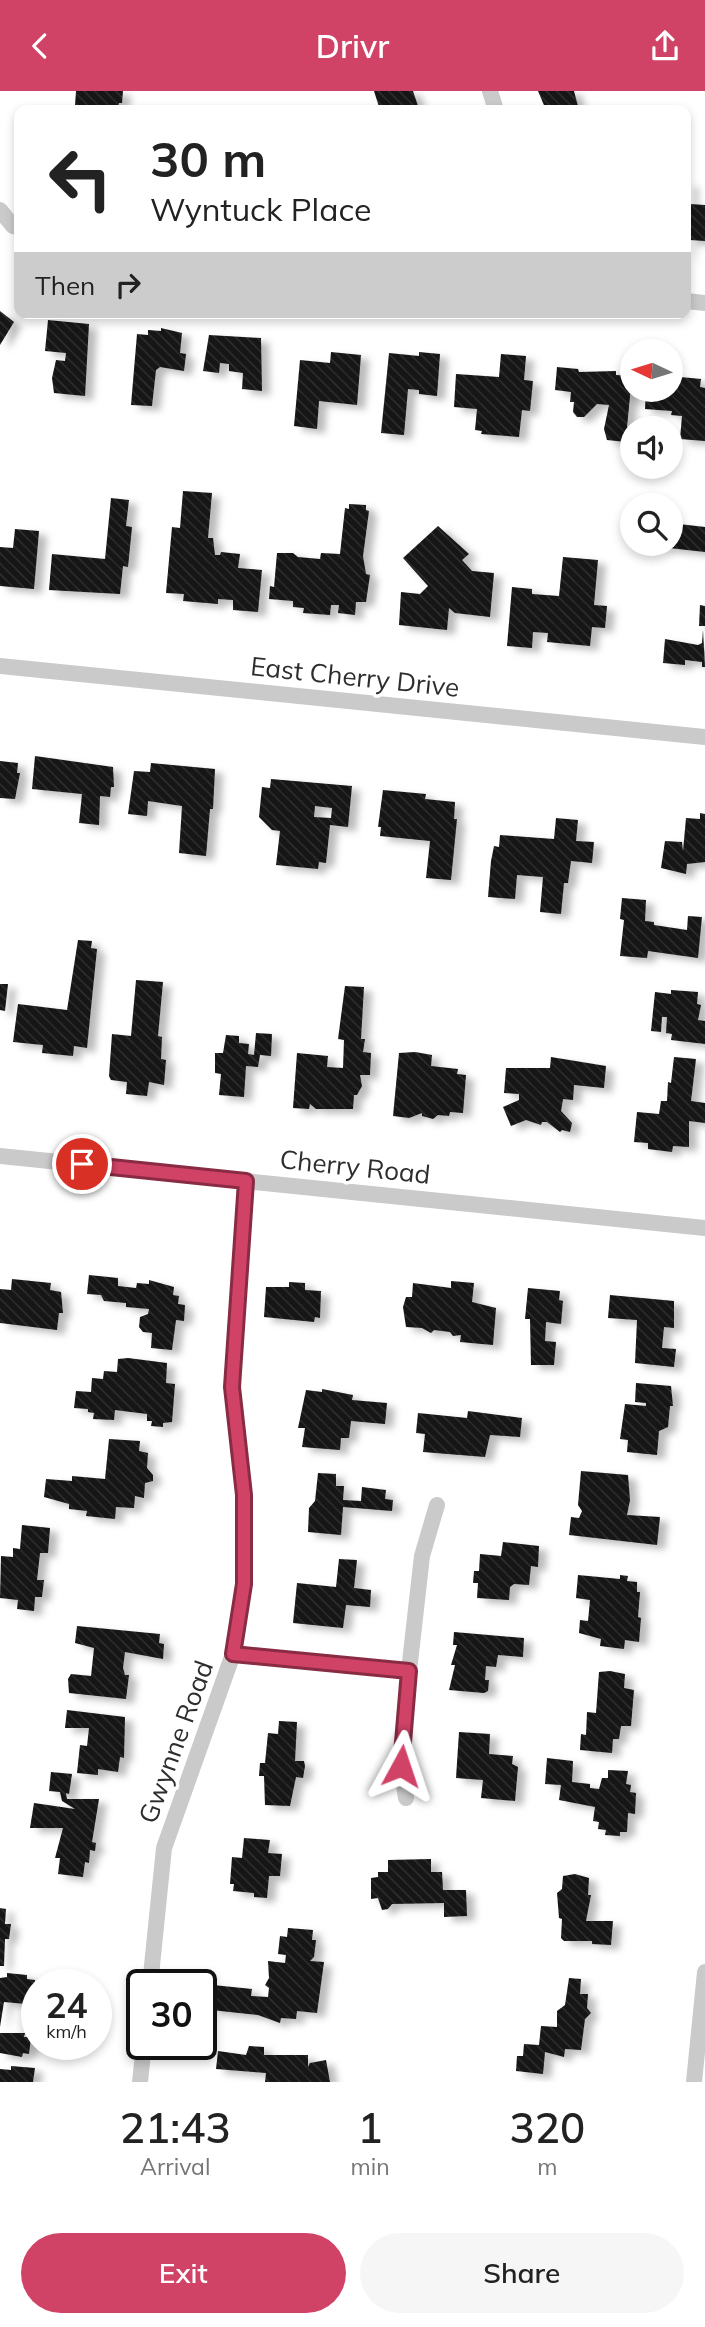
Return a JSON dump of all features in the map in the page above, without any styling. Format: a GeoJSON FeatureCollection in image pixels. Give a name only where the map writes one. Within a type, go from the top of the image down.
{"type":"FeatureCollection","features":[{"type":"Feature","properties":{"kind":"street"},"geometry":{"type":"LineString","coordinates":[[0,210],[14,226]]}},
{"type":"Feature","properties":{"kind":"street","name":"East Cherry Drive"},"geometry":{"type":"LineString","coordinates":[[0,666],[705,737]]}},
{"type":"Feature","properties":{"kind":"street","name":"Cherry Road"},"geometry":{"type":"LineString","coordinates":[[0,1156],[705,1228]]}},
{"type":"Feature","properties":{"kind":"street","name":"Gwynne Road"},"geometry":{"type":"LineString","coordinates":[[152,1969],[164,1848],[233,1654],[244,1584],[244,1495],[232,1387],[246,1181]]}},
{"type":"Feature","properties":{"kind":"street"},"geometry":{"type":"LineString","coordinates":[[406,1798],[401,1766],[409,1671],[422,1556],[437,1505]]}},
{"type":"Feature","properties":{"kind":"street"},"geometry":{"type":"LineString","coordinates":[[233,1654],[409,1671]]}},
{"type":"Feature","properties":{"kind":"street"},"geometry":{"type":"LineString","coordinates":[[694,2082],[705,1972]]}},
{"type":"Feature","properties":{"kind":"street"},"geometry":{"type":"LineString","coordinates":[[140,2082],[142,2060]]}},
{"type":"Feature","properties":{"kind":"building"},"geometry":{"type":"Polygon","coordinates":[[[76,91],[123,91],[122,103],[119,105],[75,105],[76,91]]]}},
{"type":"Feature","properties":{"kind":"building"},"geometry":{"type":"Polygon","coordinates":[[[374,91],[413,91],[418,105],[378,105],[374,91]]]}},
{"type":"Feature","properties":{"kind":"building"},"geometry":{"type":"Polygon","coordinates":[[[538,91],[574,91],[578,105],[544,105],[538,91]]]}},
{"type":"Feature","properties":{"kind":"building"},"geometry":{"type":"Polygon","coordinates":[[[691,204],[705,205],[705,241],[691,240],[691,204]]]}},
{"type":"Feature","properties":{"kind":"building"},"geometry":{"type":"Polygon","coordinates":[[[0,311],[14,322],[0,345],[0,311]]]}},
{"type":"Feature","properties":{"kind":"building"},"geometry":{"type":"Polygon","coordinates":[[[48,320],[89,324],[85,396],[54,393],[52,378],[56,360],[65,361],[66,353],[45,351],[48,320]]]}},
{"type":"Feature","properties":{"kind":"building"},"geometry":{"type":"Polygon","coordinates":[[[161,328],[182,333],[180,353],[186,354],[184,371],[160,367],[156,370],[152,406],[131,405],[137,334],[148,335],[148,330],[161,331],[161,328]]]}},
{"type":"Feature","properties":{"kind":"building"},"geometry":{"type":"Polygon","coordinates":[[[209,335],[261,338],[262,391],[242,389],[243,373],[229,371],[229,364],[220,363],[219,373],[203,371],[209,335]]]}},
{"type":"Feature","properties":{"kind":"building"},"geometry":{"type":"Polygon","coordinates":[[[331,352],[361,355],[357,405],[319,401],[317,429],[294,426],[300,360],[330,363],[331,352]]]}},
{"type":"Feature","properties":{"kind":"building"},"geometry":{"type":"Polygon","coordinates":[[[419,352],[440,354],[437,396],[419,394],[419,390],[408,389],[404,435],[381,433],[389,353],[419,356],[419,352]]]}},
{"type":"Feature","properties":{"kind":"building"},"geometry":{"type":"Polygon","coordinates":[[[501,354],[526,356],[524,380],[533,381],[530,411],[522,410],[519,437],[481,434],[482,431],[475,430],[477,409],[454,407],[456,374],[499,377],[501,354]]]}},
{"type":"Feature","properties":{"kind":"building"},"geometry":{"type":"Polygon","coordinates":[[[557,367],[578,369],[579,372],[616,371],[616,375],[620,375],[620,403],[629,403],[628,416],[620,416],[620,441],[607,440],[604,429],[609,405],[597,404],[584,417],[577,417],[573,412],[574,402],[570,402],[571,392],[555,390],[557,367]]]}},
{"type":"Feature","properties":{"kind":"building"},"geometry":{"type":"Polygon","coordinates":[[[683,377],[701,379],[700,387],[705,388],[705,441],[683,439],[683,416],[671,415],[672,411],[645,409],[645,403],[682,403],[683,377]]]}},
{"type":"Feature","properties":{"kind":"building"},"geometry":{"type":"Polygon","coordinates":[[[183,491],[212,493],[208,538],[213,538],[215,555],[220,555],[221,552],[240,554],[238,568],[262,570],[258,612],[233,610],[233,600],[218,599],[218,604],[183,601],[184,594],[166,593],[172,527],[180,528],[183,491]]]}},
{"type":"Feature","properties":{"kind":"building"},"geometry":{"type":"Polygon","coordinates":[[[111,498],[129,500],[126,526],[132,527],[128,567],[123,566],[120,594],[49,590],[52,554],[105,559],[111,498]]]}},
{"type":"Feature","properties":{"kind":"building"},"geometry":{"type":"Polygon","coordinates":[[[349,504],[366,505],[366,510],[369,511],[363,556],[366,574],[370,575],[366,602],[356,602],[355,615],[338,613],[339,605],[331,605],[330,615],[303,613],[304,608],[293,607],[293,601],[269,599],[270,586],[274,587],[277,553],[293,553],[298,557],[320,559],[321,553],[340,554],[345,508],[349,509],[349,504]]]}},
{"type":"Feature","properties":{"kind":"building"},"geometry":{"type":"Polygon","coordinates":[[[683,524],[705,527],[705,552],[683,550],[683,524]]]}},
{"type":"Feature","properties":{"kind":"building"},"geometry":{"type":"Polygon","coordinates":[[[438,526],[469,554],[462,560],[472,571],[494,573],[490,617],[455,613],[449,608],[447,630],[399,625],[401,592],[420,594],[428,586],[403,558],[438,526]]]}},
{"type":"Feature","properties":{"kind":"building"},"geometry":{"type":"Polygon","coordinates":[[[15,529],[39,531],[34,589],[0,586],[0,547],[13,548],[15,529]]]}},
{"type":"Feature","properties":{"kind":"building"},"geometry":{"type":"Polygon","coordinates":[[[563,557],[598,560],[594,605],[607,606],[605,628],[592,627],[590,646],[547,642],[548,633],[533,632],[532,648],[507,646],[512,587],[532,589],[532,594],[559,596],[563,557]]]}},
{"type":"Feature","properties":{"kind":"building"},"geometry":{"type":"Polygon","coordinates":[[[700,605],[705,606],[705,626],[699,626],[700,605]]]}},
{"type":"Feature","properties":{"kind":"building"},"geometry":{"type":"Polygon","coordinates":[[[703,630],[705,667],[702,667],[702,662],[685,660],[685,665],[663,663],[665,639],[698,645],[702,643],[703,630]]]}},
{"type":"Feature","properties":{"kind":"building"},"geometry":{"type":"Polygon","coordinates":[[[35,756],[113,767],[114,787],[111,787],[110,797],[100,796],[99,825],[79,823],[82,794],[32,789],[35,756]]]}},
{"type":"Feature","properties":{"kind":"building"},"geometry":{"type":"Polygon","coordinates":[[[0,761],[18,763],[17,773],[20,773],[15,799],[0,798],[0,761]]]}},
{"type":"Feature","properties":{"kind":"building"},"geometry":{"type":"Polygon","coordinates":[[[151,763],[215,769],[213,809],[210,809],[206,856],[179,853],[182,806],[148,801],[147,816],[128,814],[134,771],[150,772],[151,763]]]}},
{"type":"Feature","properties":{"kind":"building"},"geometry":{"type":"Polygon","coordinates":[[[271,779],[352,786],[348,827],[330,825],[326,863],[319,862],[318,869],[276,865],[280,831],[272,830],[259,817],[262,787],[270,788],[271,779]],[[315,806],[314,817],[331,818],[332,808],[315,806]]]}},
{"type":"Feature","properties":{"kind":"building"},"geometry":{"type":"Polygon","coordinates":[[[383,790],[426,794],[425,799],[455,802],[454,819],[457,819],[451,880],[426,878],[430,841],[380,836],[381,827],[378,827],[383,790]]]}},
{"type":"Feature","properties":{"kind":"building"},"geometry":{"type":"Polygon","coordinates":[[[700,813],[705,814],[705,862],[687,864],[686,874],[661,868],[665,841],[682,842],[683,851],[686,818],[700,819],[700,813]]]}},
{"type":"Feature","properties":{"kind":"building"},"geometry":{"type":"Polygon","coordinates":[[[556,818],[578,820],[576,841],[594,842],[592,863],[571,861],[568,883],[564,883],[561,914],[540,912],[543,877],[517,875],[515,899],[488,897],[491,861],[494,846],[499,847],[500,835],[554,839],[556,818]]]}},
{"type":"Feature","properties":{"kind":"building"},"geometry":{"type":"Polygon","coordinates":[[[622,898],[646,900],[645,921],[654,922],[654,925],[687,930],[688,916],[702,917],[698,958],[648,951],[647,958],[620,956],[624,920],[620,919],[622,898]]]}},
{"type":"Feature","properties":{"kind":"building"},"geometry":{"type":"Polygon","coordinates":[[[78,940],[92,941],[91,948],[97,949],[87,1048],[74,1046],[73,1056],[42,1053],[43,1045],[13,1042],[18,1004],[67,1010],[78,940]]]}},
{"type":"Feature","properties":{"kind":"building"},"geometry":{"type":"Polygon","coordinates":[[[136,980],[163,982],[158,1036],[162,1037],[161,1059],[166,1060],[164,1085],[149,1082],[147,1096],[126,1094],[127,1082],[111,1080],[109,1076],[112,1034],[131,1036],[136,980]]]}},
{"type":"Feature","properties":{"kind":"building"},"geometry":{"type":"Polygon","coordinates":[[[0,984],[8,984],[5,1011],[0,1010],[0,984]]]}},
{"type":"Feature","properties":{"kind":"building"},"geometry":{"type":"Polygon","coordinates":[[[345,986],[364,987],[361,1039],[365,1039],[363,1052],[371,1053],[370,1075],[360,1075],[362,1086],[357,1095],[354,1095],[353,1109],[316,1109],[310,1104],[309,1109],[293,1108],[297,1053],[328,1056],[327,1067],[343,1068],[344,1040],[338,1039],[345,986]]]}},
{"type":"Feature","properties":{"kind":"building"},"geometry":{"type":"Polygon","coordinates":[[[671,990],[698,992],[697,1004],[701,1005],[698,1020],[705,1021],[705,1044],[671,1040],[672,1034],[666,1033],[667,1017],[662,1017],[661,1032],[651,1031],[655,992],[671,994],[671,990]]]}},
{"type":"Feature","properties":{"kind":"building"},"geometry":{"type":"Polygon","coordinates":[[[256,1033],[272,1034],[271,1056],[260,1055],[258,1067],[246,1066],[244,1097],[219,1095],[221,1074],[215,1073],[215,1053],[223,1053],[226,1035],[239,1036],[239,1043],[249,1044],[248,1054],[254,1055],[256,1033]]]}},
{"type":"Feature","properties":{"kind":"building"},"geometry":{"type":"Polygon","coordinates":[[[399,1053],[432,1055],[431,1066],[458,1069],[457,1074],[466,1075],[463,1113],[450,1112],[449,1116],[438,1115],[433,1119],[422,1116],[422,1113],[409,1118],[393,1116],[399,1053]]]}},
{"type":"Feature","properties":{"kind":"building"},"geometry":{"type":"Polygon","coordinates":[[[551,1057],[606,1066],[604,1088],[574,1085],[573,1100],[563,1099],[561,1111],[572,1123],[570,1132],[560,1132],[547,1122],[542,1122],[541,1125],[526,1120],[511,1126],[503,1107],[519,1100],[519,1094],[504,1093],[506,1068],[550,1068],[551,1057]]]}},
{"type":"Feature","properties":{"kind":"building"},"geometry":{"type":"Polygon","coordinates":[[[674,1057],[696,1059],[691,1101],[705,1103],[705,1123],[689,1121],[689,1147],[673,1146],[672,1152],[648,1149],[648,1143],[634,1142],[637,1112],[659,1114],[661,1101],[667,1101],[674,1057]]]}},
{"type":"Feature","properties":{"kind":"building"},"geometry":{"type":"Polygon","coordinates":[[[89,1275],[118,1278],[118,1286],[136,1288],[137,1283],[149,1284],[149,1280],[174,1287],[173,1295],[179,1296],[178,1304],[185,1305],[184,1321],[176,1320],[172,1350],[151,1348],[152,1333],[143,1332],[139,1327],[140,1317],[148,1314],[149,1309],[126,1307],[126,1303],[104,1301],[101,1295],[87,1294],[89,1275]]]}},
{"type":"Feature","properties":{"kind":"building"},"geometry":{"type":"Polygon","coordinates":[[[12,1279],[51,1283],[50,1290],[61,1292],[63,1313],[59,1313],[57,1330],[0,1323],[0,1289],[11,1290],[12,1279]]]}},
{"type":"Feature","properties":{"kind":"building"},"geometry":{"type":"Polygon","coordinates":[[[451,1281],[474,1283],[472,1302],[496,1308],[493,1345],[460,1342],[461,1335],[453,1336],[450,1332],[434,1330],[431,1333],[422,1328],[406,1327],[403,1307],[406,1297],[412,1297],[413,1283],[451,1288],[451,1281]]]}},
{"type":"Feature","properties":{"kind":"building"},"geometry":{"type":"Polygon","coordinates":[[[289,1282],[305,1283],[305,1290],[321,1291],[320,1318],[315,1317],[314,1322],[264,1317],[266,1287],[289,1287],[289,1282]]]}},
{"type":"Feature","properties":{"kind":"building"},"geometry":{"type":"Polygon","coordinates":[[[528,1288],[560,1291],[559,1300],[563,1301],[561,1324],[546,1322],[545,1341],[556,1342],[554,1365],[531,1365],[530,1319],[525,1319],[528,1288]]]}},
{"type":"Feature","properties":{"kind":"building"},"geometry":{"type":"Polygon","coordinates":[[[610,1295],[674,1301],[674,1328],[664,1327],[662,1348],[676,1349],[674,1367],[635,1363],[637,1320],[608,1318],[610,1295]]]}},
{"type":"Feature","properties":{"kind":"building"},"geometry":{"type":"Polygon","coordinates":[[[118,1359],[167,1363],[166,1383],[175,1384],[172,1422],[163,1423],[163,1427],[151,1426],[152,1421],[147,1421],[147,1414],[115,1410],[114,1420],[93,1419],[94,1413],[88,1412],[88,1409],[74,1408],[76,1391],[91,1392],[92,1378],[103,1379],[104,1371],[117,1372],[118,1359]]]}},
{"type":"Feature","properties":{"kind":"building"},"geometry":{"type":"Polygon","coordinates":[[[636,1383],[671,1386],[673,1406],[670,1406],[668,1427],[659,1431],[657,1455],[627,1452],[628,1440],[620,1439],[625,1404],[646,1406],[646,1403],[635,1402],[636,1383]]]}},
{"type":"Feature","properties":{"kind":"building"},"geometry":{"type":"Polygon","coordinates":[[[322,1389],[353,1395],[352,1400],[387,1403],[385,1424],[351,1421],[349,1438],[341,1438],[340,1450],[302,1447],[305,1428],[298,1428],[306,1390],[322,1392],[322,1389]]]}},
{"type":"Feature","properties":{"kind":"building"},"geometry":{"type":"Polygon","coordinates":[[[468,1411],[522,1418],[520,1437],[490,1435],[485,1457],[423,1452],[425,1434],[416,1433],[418,1413],[467,1418],[468,1411]]]}},
{"type":"Feature","properties":{"kind":"building"},"geometry":{"type":"Polygon","coordinates":[[[109,1439],[140,1441],[139,1451],[148,1453],[147,1468],[153,1475],[153,1481],[145,1483],[144,1498],[135,1496],[134,1508],[116,1507],[115,1519],[86,1516],[87,1511],[69,1509],[69,1504],[44,1497],[46,1479],[72,1481],[72,1476],[105,1479],[109,1439]]]}},
{"type":"Feature","properties":{"kind":"building"},"geometry":{"type":"Polygon","coordinates":[[[581,1471],[628,1475],[630,1500],[627,1515],[660,1517],[657,1545],[569,1535],[571,1517],[579,1518],[582,1511],[578,1505],[581,1471]]]}},
{"type":"Feature","properties":{"kind":"building"},"geometry":{"type":"Polygon","coordinates":[[[318,1473],[336,1474],[336,1486],[344,1486],[343,1500],[361,1501],[362,1487],[386,1490],[385,1499],[393,1500],[392,1511],[343,1507],[341,1535],[308,1532],[309,1508],[315,1501],[318,1473]]]}},
{"type":"Feature","properties":{"kind":"building"},"geometry":{"type":"Polygon","coordinates":[[[22,1525],[50,1528],[48,1553],[40,1553],[37,1580],[44,1580],[42,1597],[35,1597],[34,1611],[17,1609],[18,1600],[0,1598],[1,1556],[13,1557],[13,1548],[20,1549],[22,1525]]]}},
{"type":"Feature","properties":{"kind":"building"},"geometry":{"type":"Polygon","coordinates":[[[503,1542],[539,1546],[538,1567],[531,1566],[529,1585],[514,1584],[510,1587],[509,1600],[477,1598],[478,1583],[473,1583],[474,1571],[479,1571],[480,1554],[501,1556],[503,1542]]]}},
{"type":"Feature","properties":{"kind":"building"},"geometry":{"type":"Polygon","coordinates":[[[339,1559],[357,1560],[354,1588],[371,1590],[370,1607],[346,1605],[343,1628],[293,1623],[297,1583],[336,1587],[339,1559]]]}},
{"type":"Feature","properties":{"kind":"building"},"geometry":{"type":"Polygon","coordinates":[[[578,1575],[620,1579],[620,1575],[628,1576],[627,1581],[637,1582],[637,1592],[640,1592],[638,1617],[641,1618],[639,1642],[625,1640],[624,1649],[600,1646],[601,1639],[579,1633],[580,1620],[588,1621],[590,1600],[576,1598],[578,1575]]]}},
{"type":"Feature","properties":{"kind":"building"},"geometry":{"type":"Polygon","coordinates":[[[77,1626],[160,1634],[159,1643],[164,1644],[163,1659],[125,1652],[123,1668],[125,1675],[129,1675],[126,1699],[69,1693],[68,1679],[71,1674],[91,1676],[94,1648],[75,1643],[77,1626]]]}},
{"type":"Feature","properties":{"kind":"building"},"geometry":{"type":"Polygon","coordinates":[[[454,1632],[524,1638],[523,1657],[498,1655],[496,1667],[486,1666],[485,1680],[489,1680],[488,1691],[484,1693],[449,1690],[455,1665],[451,1665],[457,1645],[453,1645],[454,1632]]]}},
{"type":"Feature","properties":{"kind":"building"},"geometry":{"type":"Polygon","coordinates":[[[599,1672],[625,1674],[624,1688],[634,1690],[631,1726],[621,1726],[619,1739],[613,1739],[612,1753],[580,1750],[581,1734],[586,1735],[587,1712],[596,1713],[599,1672]]]}},
{"type":"Feature","properties":{"kind":"building"},"geometry":{"type":"Polygon","coordinates":[[[67,1710],[125,1717],[124,1758],[120,1757],[118,1772],[98,1769],[98,1775],[77,1773],[80,1745],[87,1746],[89,1728],[65,1728],[67,1710]]]}},
{"type":"Feature","properties":{"kind":"building"},"geometry":{"type":"Polygon","coordinates":[[[279,1721],[297,1722],[295,1761],[304,1761],[305,1766],[303,1778],[296,1777],[290,1806],[265,1805],[264,1776],[259,1776],[260,1763],[265,1763],[268,1733],[278,1734],[279,1721]]]}},
{"type":"Feature","properties":{"kind":"building"},"geometry":{"type":"Polygon","coordinates":[[[459,1732],[490,1734],[489,1754],[513,1756],[512,1764],[518,1767],[515,1801],[481,1798],[483,1780],[456,1778],[459,1732]]]}},
{"type":"Feature","properties":{"kind":"building"},"geometry":{"type":"Polygon","coordinates":[[[547,1758],[573,1761],[572,1782],[590,1784],[590,1788],[599,1789],[602,1778],[608,1778],[608,1770],[628,1771],[626,1784],[631,1785],[630,1792],[636,1793],[635,1814],[628,1813],[627,1832],[620,1832],[620,1836],[605,1835],[606,1830],[598,1829],[599,1822],[593,1821],[595,1807],[559,1800],[561,1785],[545,1784],[547,1758]]]}},
{"type":"Feature","properties":{"kind":"building"},"geometry":{"type":"Polygon","coordinates":[[[51,1772],[72,1774],[69,1794],[66,1793],[67,1799],[99,1799],[92,1842],[96,1843],[95,1851],[90,1850],[89,1863],[85,1862],[83,1877],[58,1874],[60,1858],[55,1858],[63,1828],[30,1828],[34,1803],[75,1809],[62,1801],[60,1792],[49,1791],[51,1772]]]}},
{"type":"Feature","properties":{"kind":"building"},"geometry":{"type":"Polygon","coordinates":[[[244,1838],[270,1840],[268,1853],[282,1854],[280,1876],[269,1876],[267,1898],[254,1897],[254,1893],[233,1891],[234,1884],[230,1884],[232,1857],[242,1858],[244,1838]]]}},
{"type":"Feature","properties":{"kind":"building"},"geometry":{"type":"Polygon","coordinates":[[[431,1859],[431,1872],[442,1872],[443,1890],[466,1890],[467,1916],[444,1917],[444,1903],[392,1904],[388,1909],[382,1910],[378,1898],[371,1899],[371,1878],[378,1877],[378,1872],[388,1872],[388,1860],[431,1859]]]}},
{"type":"Feature","properties":{"kind":"building"},"geometry":{"type":"Polygon","coordinates":[[[575,1874],[589,1878],[588,1895],[591,1895],[586,1921],[613,1921],[611,1945],[592,1944],[592,1941],[564,1941],[561,1938],[562,1919],[559,1918],[557,1893],[562,1889],[563,1876],[575,1874]]]}},
{"type":"Feature","properties":{"kind":"building"},"geometry":{"type":"Polygon","coordinates":[[[0,1908],[6,1909],[5,1924],[11,1924],[9,1939],[5,1939],[4,1966],[0,1966],[0,1908]]]}},
{"type":"Feature","properties":{"kind":"building"},"geometry":{"type":"Polygon","coordinates":[[[288,1928],[313,1930],[312,1940],[316,1940],[314,1957],[310,1961],[324,1962],[317,2013],[297,2011],[296,2019],[281,2018],[280,2023],[258,2015],[217,2011],[217,1985],[252,1989],[251,1996],[268,1997],[269,1988],[265,1985],[269,1978],[268,1961],[285,1963],[286,1955],[278,1954],[280,1936],[287,1937],[288,1928]]]}},
{"type":"Feature","properties":{"kind":"building"},"geometry":{"type":"Polygon","coordinates":[[[7,1973],[21,1974],[21,2004],[4,2002],[0,2027],[0,1978],[7,1977],[7,1973]]]}},
{"type":"Feature","properties":{"kind":"building"},"geometry":{"type":"Polygon","coordinates":[[[569,1978],[581,1979],[580,1994],[588,1994],[587,2008],[591,2013],[585,2019],[581,2050],[565,2049],[564,2057],[545,2052],[543,2074],[516,2071],[517,2056],[523,2056],[524,2044],[539,2045],[541,2026],[557,2027],[557,2011],[565,2005],[569,1978]]]}},
{"type":"Feature","properties":{"kind":"building"},"geometry":{"type":"Polygon","coordinates":[[[0,2033],[21,2033],[21,2057],[0,2053],[0,2033]]]}},
{"type":"Feature","properties":{"kind":"building"},"geometry":{"type":"Polygon","coordinates":[[[249,2046],[264,2047],[264,2055],[308,2055],[308,2067],[310,2063],[326,2060],[330,2082],[265,2082],[266,2073],[216,2069],[218,2051],[246,2055],[249,2046]]]}},
{"type":"Feature","properties":{"kind":"building"},"geometry":{"type":"Polygon","coordinates":[[[11,2066],[35,2068],[33,2082],[0,2082],[0,2069],[11,2070],[11,2066]]]}},
{"type":"Feature","properties":{"kind":"route"},"geometry":{"type":"LineString","coordinates":[[82,1164],[246,1181],[232,1387],[244,1495],[244,1584],[233,1654],[409,1671],[401,1766]]}}]}
